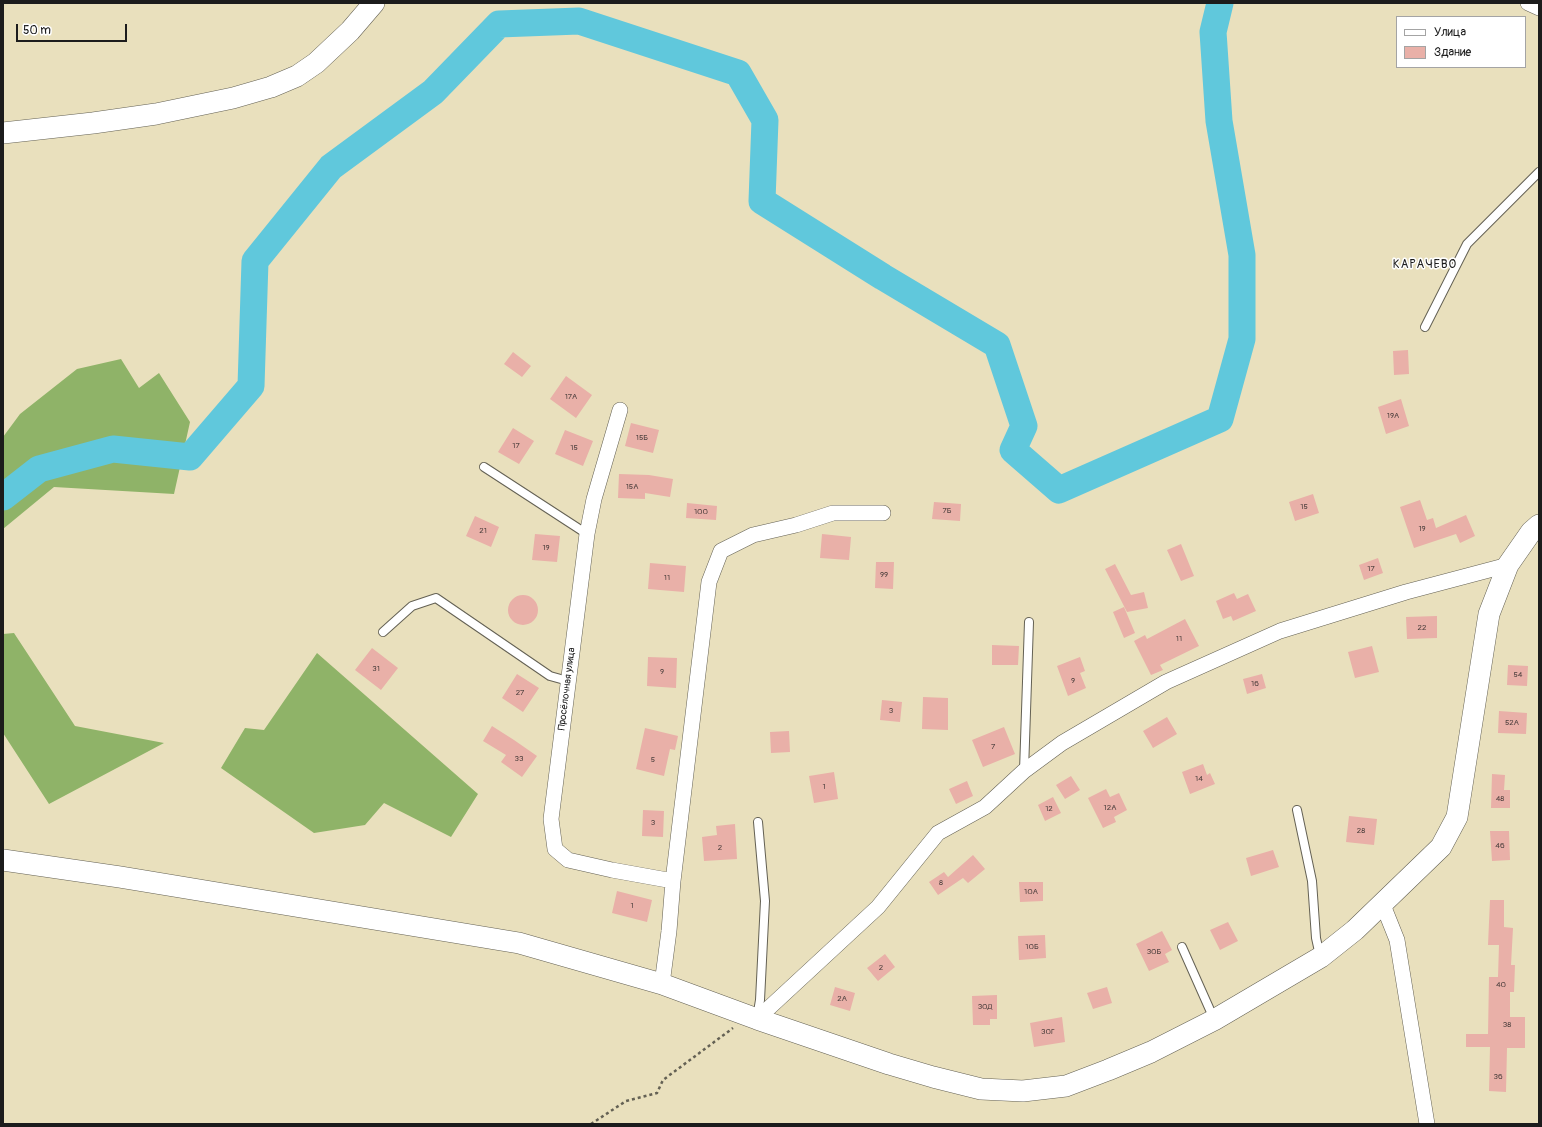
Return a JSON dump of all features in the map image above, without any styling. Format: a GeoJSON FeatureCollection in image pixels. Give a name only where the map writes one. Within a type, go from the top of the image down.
{"type":"FeatureCollection","features":[{"type":"Feature","properties":{"kind":"street"},"geometry":{"type":"LineString","coordinates":[[3,133],[156,114],[233,98],[271,87],[297,76],[316,63],[350,31],[374,3]]}},
{"type":"Feature","properties":{"kind":"street"},"geometry":{"type":"LineString","coordinates":[[1528,3],[1539,8]]}},
{"type":"Feature","properties":{"kind":"street","name":"Просёлочная улица"},"geometry":{"type":"LineString","coordinates":[[620,410],[594,499],[587,534],[551,819],[555,849],[568,860],[672,881]]}},
{"type":"Feature","properties":{"kind":"street"},"geometry":{"type":"LineString","coordinates":[[662,984],[669,931],[672,881],[709,582],[721,552],[754,535],[796,525],[833,513],[883,513]]}},
{"type":"Feature","properties":{"kind":"street"},"geometry":{"type":"LineString","coordinates":[[3,860],[120,877],[519,943],[662,984],[757,1019],[888,1064],[933,1077],[981,1089],[1023,1091],[1066,1086],[1151,1052],[1214,1020],[1320,957],[1355,930],[1383,905],[1441,848],[1457,816],[1489,614],[1508,565],[1531,532],[1539,525]]}},
{"type":"Feature","properties":{"kind":"street"},"geometry":{"type":"LineString","coordinates":[[757,1019],[878,907],[938,833],[985,807],[1024,772],[1062,743],[1166,682],[1280,631],[1406,592],[1508,565]]}},
{"type":"Feature","properties":{"kind":"street"},"geometry":{"type":"LineString","coordinates":[[1383,905],[1397,940],[1427,1124]]}},
{"type":"Feature","properties":{"kind":"lane"},"geometry":{"type":"LineString","coordinates":[[1425,327],[1467,244],[1539,172]]}},
{"type":"Feature","properties":{"kind":"lane"},"geometry":{"type":"LineString","coordinates":[[484,467],[587,534]]}},
{"type":"Feature","properties":{"kind":"lane"},"geometry":{"type":"LineString","coordinates":[[383,632],[412,606],[436,598],[550,676],[568,681]]}},
{"type":"Feature","properties":{"kind":"lane"},"geometry":{"type":"LineString","coordinates":[[1024,772],[1029,622]]}},
{"type":"Feature","properties":{"kind":"lane"},"geometry":{"type":"LineString","coordinates":[[1297,810],[1312,881],[1316,938],[1320,957]]}},
{"type":"Feature","properties":{"kind":"lane"},"geometry":{"type":"LineString","coordinates":[[757,1019],[760,1000],[765,901],[758,822]]}},
{"type":"Feature","properties":{"kind":"lane"},"geometry":{"type":"LineString","coordinates":[[1182,947],[1214,1020]]}},
{"type":"Feature","properties":{"kind":"path"},"geometry":{"type":"LineString","coordinates":[[591,1124],[626,1101],[657,1093],[663,1080],[731,1029],[757,1019]]}},
{"type":"Feature","properties":{"kind":"green space"},"geometry":{"type":"Polygon","coordinates":[[[121,359],[139,388],[159,373],[190,422],[174,494],[54,487],[3,529],[3,437],[20,414],[77,369],[121,359]]]}},
{"type":"Feature","properties":{"kind":"green space"},"geometry":{"type":"Polygon","coordinates":[[[14,633],[75,726],[164,743],[49,804],[3,733],[3,634],[14,633]]]}},
{"type":"Feature","properties":{"kind":"green space"},"geometry":{"type":"Polygon","coordinates":[[[317,653],[478,794],[451,837],[384,803],[365,825],[314,833],[221,768],[245,728],[264,730],[317,653]]]}},
{"type":"Feature","properties":{"kind":"building"},"geometry":{"type":"Polygon","coordinates":[[[1408,350],[1409,374],[1394,375],[1393,351],[1408,350]]]}},
{"type":"Feature","properties":{"kind":"building"},"geometry":{"type":"Polygon","coordinates":[[[513,352],[531,366],[522,377],[504,364],[513,352]]]}},
{"type":"Feature","properties":{"kind":"building"},"geometry":{"type":"Polygon","coordinates":[[[566,376],[592,395],[576,418],[550,399],[566,376]]]}},
{"type":"Feature","properties":{"kind":"building"},"geometry":{"type":"Polygon","coordinates":[[[1401,399],[1409,426],[1386,434],[1378,407],[1401,399]]]}},
{"type":"Feature","properties":{"kind":"building"},"geometry":{"type":"Polygon","coordinates":[[[631,423],[659,430],[653,453],[625,446],[631,423]]]}},
{"type":"Feature","properties":{"kind":"building"},"geometry":{"type":"Polygon","coordinates":[[[513,428],[534,441],[519,464],[498,452],[513,428]]]}},
{"type":"Feature","properties":{"kind":"building"},"geometry":{"type":"Polygon","coordinates":[[[565,430],[593,441],[583,466],[555,454],[565,430]]]}},
{"type":"Feature","properties":{"kind":"building"},"geometry":{"type":"Polygon","coordinates":[[[619,474],[649,475],[673,479],[670,497],[645,493],[645,499],[618,498],[619,474]]]}},
{"type":"Feature","properties":{"kind":"building"},"geometry":{"type":"Polygon","coordinates":[[[1313,494],[1319,513],[1295,521],[1289,502],[1313,494]]]}},
{"type":"Feature","properties":{"kind":"building"},"geometry":{"type":"Polygon","coordinates":[[[1420,500],[1427,520],[1433,518],[1436,528],[1466,515],[1475,536],[1460,543],[1456,534],[1414,548],[1400,507],[1420,500]]]}},
{"type":"Feature","properties":{"kind":"building"},"geometry":{"type":"Polygon","coordinates":[[[934,502],[961,504],[960,521],[932,519],[934,502]]]}},
{"type":"Feature","properties":{"kind":"building"},"geometry":{"type":"Polygon","coordinates":[[[687,503],[717,506],[716,520],[686,518],[687,503]]]}},
{"type":"Feature","properties":{"kind":"building"},"geometry":{"type":"Polygon","coordinates":[[[475,516],[499,527],[491,547],[466,536],[475,516]]]}},
{"type":"Feature","properties":{"kind":"building"},"geometry":{"type":"Polygon","coordinates":[[[535,534],[560,536],[557,562],[532,560],[535,534]]]}},
{"type":"Feature","properties":{"kind":"building"},"geometry":{"type":"Polygon","coordinates":[[[822,534],[851,537],[849,560],[820,558],[822,534]]]}},
{"type":"Feature","properties":{"kind":"building"},"geometry":{"type":"Polygon","coordinates":[[[1181,544],[1194,576],[1181,581],[1167,550],[1181,544]]]}},
{"type":"Feature","properties":{"kind":"building"},"geometry":{"type":"Polygon","coordinates":[[[1378,558],[1383,573],[1364,580],[1359,565],[1378,558]]]}},
{"type":"Feature","properties":{"kind":"building"},"geometry":{"type":"Polygon","coordinates":[[[876,562],[894,562],[893,589],[875,588],[876,562]]]}},
{"type":"Feature","properties":{"kind":"building"},"geometry":{"type":"Polygon","coordinates":[[[650,563],[686,566],[684,592],[648,589],[650,563]]]}},
{"type":"Feature","properties":{"kind":"building"},"geometry":{"type":"Polygon","coordinates":[[[1115,564],[1131,595],[1144,592],[1148,608],[1127,612],[1105,569],[1115,564]]]}},
{"type":"Feature","properties":{"kind":"building"},"geometry":{"type":"Polygon","coordinates":[[[1234,593],[1237,599],[1248,594],[1256,611],[1233,621],[1231,616],[1223,619],[1216,601],[1234,593]]]}},
{"type":"Feature","properties":{"kind":"building"},"geometry":{"type":"Polygon","coordinates":[[[523,595],[533,600],[538,610],[533,620],[523,625],[513,620],[508,610],[513,600],[523,595]]]}},
{"type":"Feature","properties":{"kind":"building"},"geometry":{"type":"Polygon","coordinates":[[[1124,607],[1135,633],[1124,638],[1113,612],[1124,607]]]}},
{"type":"Feature","properties":{"kind":"building"},"geometry":{"type":"Polygon","coordinates":[[[1437,616],[1437,638],[1407,639],[1406,617],[1437,616]]]}},
{"type":"Feature","properties":{"kind":"building"},"geometry":{"type":"Polygon","coordinates":[[[1185,619],[1199,646],[1160,665],[1163,670],[1151,675],[1134,641],[1145,635],[1147,639],[1185,619]]]}},
{"type":"Feature","properties":{"kind":"building"},"geometry":{"type":"Polygon","coordinates":[[[992,645],[1019,646],[1018,665],[992,665],[992,645]]]}},
{"type":"Feature","properties":{"kind":"building"},"geometry":{"type":"Polygon","coordinates":[[[1372,646],[1379,672],[1355,678],[1348,652],[1372,646]]]}},
{"type":"Feature","properties":{"kind":"building"},"geometry":{"type":"Polygon","coordinates":[[[372,648],[398,668],[381,690],[355,670],[372,648]]]}},
{"type":"Feature","properties":{"kind":"building"},"geometry":{"type":"Polygon","coordinates":[[[648,657],[677,658],[676,688],[647,686],[648,657]]]}},
{"type":"Feature","properties":{"kind":"building"},"geometry":{"type":"Polygon","coordinates":[[[1080,657],[1085,671],[1080,673],[1086,688],[1068,696],[1057,666],[1080,657]]]}},
{"type":"Feature","properties":{"kind":"building"},"geometry":{"type":"Polygon","coordinates":[[[1508,665],[1528,666],[1527,686],[1507,685],[1508,665]]]}},
{"type":"Feature","properties":{"kind":"building"},"geometry":{"type":"Polygon","coordinates":[[[517,674],[539,688],[523,712],[502,698],[517,674]]]}},
{"type":"Feature","properties":{"kind":"building"},"geometry":{"type":"Polygon","coordinates":[[[1262,674],[1266,688],[1247,694],[1243,679],[1262,674]]]}},
{"type":"Feature","properties":{"kind":"building"},"geometry":{"type":"Polygon","coordinates":[[[923,697],[948,698],[948,730],[922,729],[923,697]]]}},
{"type":"Feature","properties":{"kind":"building"},"geometry":{"type":"Polygon","coordinates":[[[882,700],[902,702],[900,722],[880,720],[882,700]]]}},
{"type":"Feature","properties":{"kind":"building"},"geometry":{"type":"Polygon","coordinates":[[[1499,711],[1527,713],[1526,734],[1498,733],[1499,711]]]}},
{"type":"Feature","properties":{"kind":"building"},"geometry":{"type":"Polygon","coordinates":[[[1167,717],[1177,734],[1153,748],[1143,731],[1167,717]]]}},
{"type":"Feature","properties":{"kind":"building"},"geometry":{"type":"Polygon","coordinates":[[[492,726],[537,756],[522,777],[501,762],[506,755],[483,741],[492,726]]]}},
{"type":"Feature","properties":{"kind":"building"},"geometry":{"type":"Polygon","coordinates":[[[1004,727],[1015,754],[983,767],[972,740],[1004,727]]]}},
{"type":"Feature","properties":{"kind":"building"},"geometry":{"type":"Polygon","coordinates":[[[645,728],[678,736],[675,750],[670,749],[664,776],[636,769],[645,728]]]}},
{"type":"Feature","properties":{"kind":"building"},"geometry":{"type":"Polygon","coordinates":[[[789,731],[790,752],[771,753],[770,732],[789,731]]]}},
{"type":"Feature","properties":{"kind":"building"},"geometry":{"type":"Polygon","coordinates":[[[1203,764],[1207,775],[1210,773],[1215,784],[1190,794],[1182,772],[1203,764]]]}},
{"type":"Feature","properties":{"kind":"building"},"geometry":{"type":"Polygon","coordinates":[[[834,772],[838,799],[814,803],[809,776],[834,772]]]}},
{"type":"Feature","properties":{"kind":"building"},"geometry":{"type":"Polygon","coordinates":[[[1492,774],[1505,775],[1504,790],[1510,790],[1510,808],[1491,808],[1492,774]]]}},
{"type":"Feature","properties":{"kind":"building"},"geometry":{"type":"Polygon","coordinates":[[[1071,776],[1080,790],[1065,799],[1056,785],[1071,776]]]}},
{"type":"Feature","properties":{"kind":"building"},"geometry":{"type":"Polygon","coordinates":[[[967,781],[973,796],[956,804],[949,789],[967,781]]]}},
{"type":"Feature","properties":{"kind":"building"},"geometry":{"type":"Polygon","coordinates":[[[1106,789],[1110,797],[1119,793],[1127,810],[1114,817],[1116,822],[1103,828],[1088,798],[1106,789]]]}},
{"type":"Feature","properties":{"kind":"building"},"geometry":{"type":"Polygon","coordinates":[[[1053,797],[1061,813],[1045,821],[1038,805],[1053,797]]]}},
{"type":"Feature","properties":{"kind":"building"},"geometry":{"type":"Polygon","coordinates":[[[643,810],[664,811],[663,837],[642,836],[643,810]]]}},
{"type":"Feature","properties":{"kind":"building"},"geometry":{"type":"Polygon","coordinates":[[[1349,816],[1377,819],[1374,845],[1346,842],[1349,816]]]}},
{"type":"Feature","properties":{"kind":"building"},"geometry":{"type":"Polygon","coordinates":[[[735,824],[737,859],[704,861],[702,837],[717,835],[716,826],[735,824]]]}},
{"type":"Feature","properties":{"kind":"building"},"geometry":{"type":"Polygon","coordinates":[[[1490,831],[1509,831],[1510,860],[1492,861],[1490,831]]]}},
{"type":"Feature","properties":{"kind":"building"},"geometry":{"type":"Polygon","coordinates":[[[1273,850],[1279,867],[1251,876],[1246,858],[1273,850]]]}},
{"type":"Feature","properties":{"kind":"building"},"geometry":{"type":"Polygon","coordinates":[[[973,855],[985,869],[968,883],[963,878],[938,895],[929,882],[944,872],[948,877],[973,855]]]}},
{"type":"Feature","properties":{"kind":"building"},"geometry":{"type":"Polygon","coordinates":[[[1019,882],[1043,882],[1043,901],[1020,902],[1019,882]]]}},
{"type":"Feature","properties":{"kind":"building"},"geometry":{"type":"Polygon","coordinates":[[[617,891],[652,900],[647,922],[612,913],[617,891]]]}},
{"type":"Feature","properties":{"kind":"building"},"geometry":{"type":"Polygon","coordinates":[[[1490,900],[1504,900],[1504,927],[1513,928],[1511,965],[1515,965],[1514,992],[1510,992],[1510,1017],[1525,1017],[1525,1048],[1507,1048],[1506,1092],[1489,1091],[1490,1047],[1466,1047],[1466,1034],[1488,1034],[1489,977],[1498,977],[1499,945],[1488,945],[1490,900]]]}},
{"type":"Feature","properties":{"kind":"building"},"geometry":{"type":"Polygon","coordinates":[[[1228,922],[1238,941],[1220,950],[1210,930],[1228,922]]]}},
{"type":"Feature","properties":{"kind":"building"},"geometry":{"type":"Polygon","coordinates":[[[1162,931],[1172,950],[1165,954],[1169,962],[1149,971],[1136,944],[1162,931]]]}},
{"type":"Feature","properties":{"kind":"building"},"geometry":{"type":"Polygon","coordinates":[[[1045,935],[1046,958],[1019,960],[1018,936],[1045,935]]]}},
{"type":"Feature","properties":{"kind":"building"},"geometry":{"type":"Polygon","coordinates":[[[885,954],[895,967],[878,981],[867,968],[885,954]]]}},
{"type":"Feature","properties":{"kind":"building"},"geometry":{"type":"Polygon","coordinates":[[[835,987],[855,993],[850,1011],[830,1005],[835,987]]]}},
{"type":"Feature","properties":{"kind":"building"},"geometry":{"type":"Polygon","coordinates":[[[1107,987],[1112,1003],[1093,1009],[1087,993],[1107,987]]]}},
{"type":"Feature","properties":{"kind":"building"},"geometry":{"type":"Polygon","coordinates":[[[997,995],[997,1019],[990,1019],[990,1025],[973,1025],[972,996],[997,995]]]}},
{"type":"Feature","properties":{"kind":"building"},"geometry":{"type":"Polygon","coordinates":[[[1062,1017],[1065,1042],[1034,1047],[1030,1023],[1062,1017]]]}},
{"type":"Feature","properties":{"kind":"waterway"},"geometry":{"type":"LineString","coordinates":[[3,497],[39,469],[113,449],[190,457],[251,386],[255,261],[331,167],[433,92],[499,24],[579,21],[738,73],[765,120],[762,201],[883,277],[997,345],[1024,426],[1013,450],[1059,490],[1220,419],[1242,339],[1242,255],[1219,121],[1213,32],[1220,3]]}},
{"type":"Feature","properties":{"kind":"district","name":"КАРАЧЕВО"},"geometry":{"type":"Point","coordinates":[1425,265]}}]}
